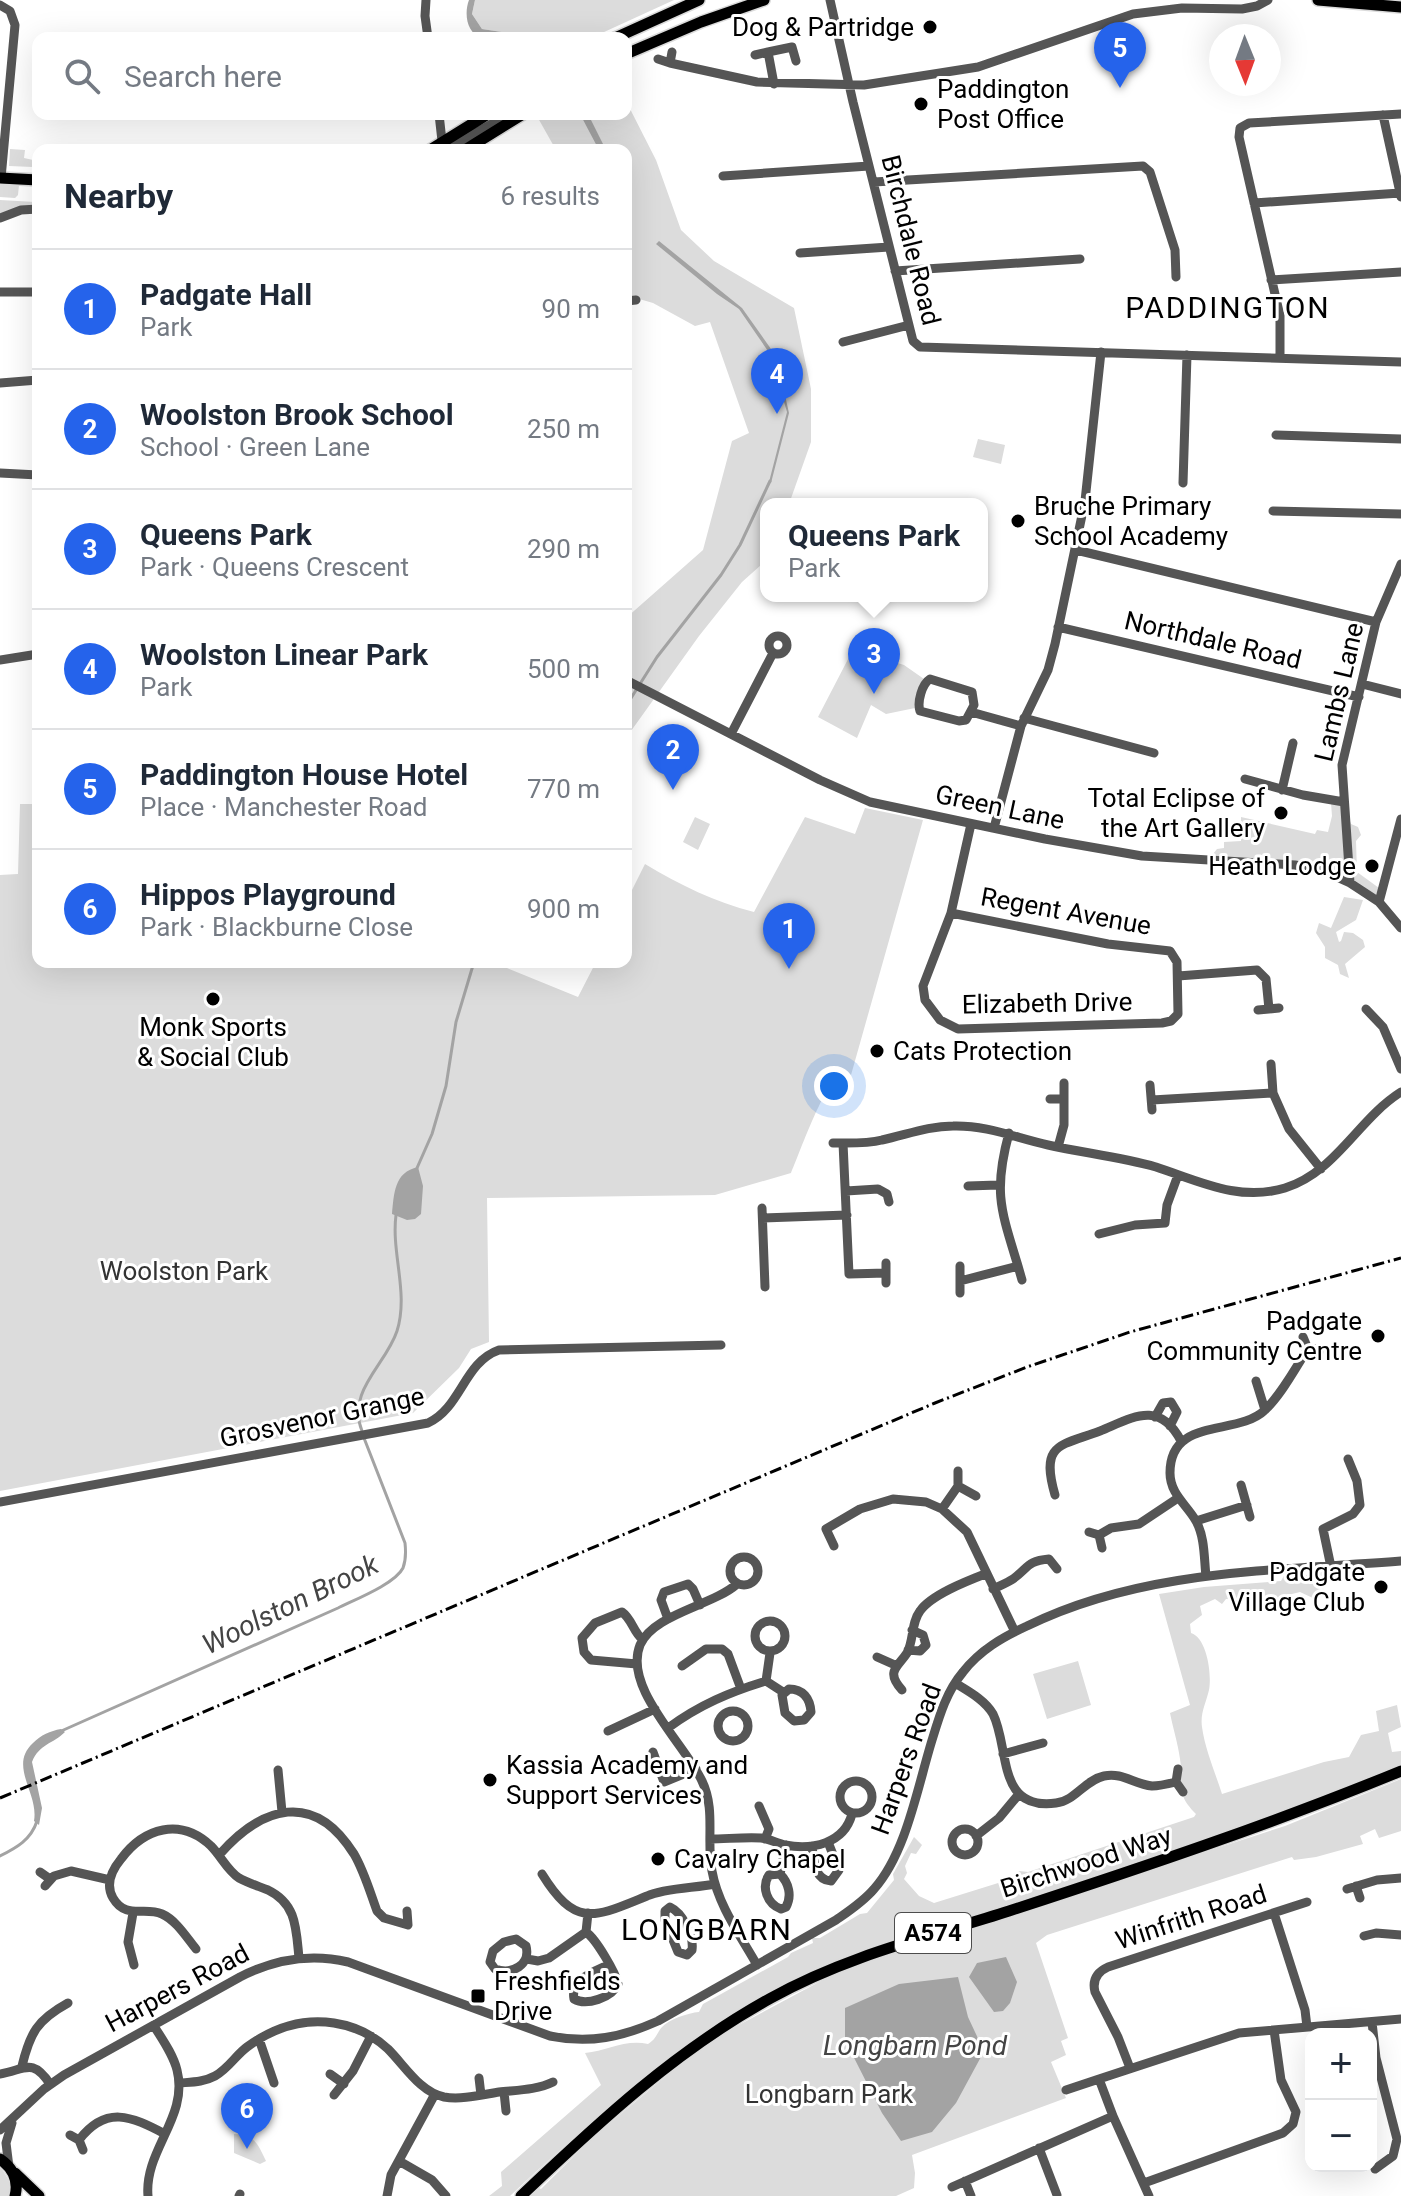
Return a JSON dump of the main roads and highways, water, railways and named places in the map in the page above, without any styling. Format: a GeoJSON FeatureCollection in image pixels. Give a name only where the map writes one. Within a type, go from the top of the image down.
{"type":"FeatureCollection","features":[{"type":"Feature","properties":{"kind":"main road"},"geometry":{"type":"LineString","coordinates":[[628,32],[699,0]]}},
{"type":"Feature","properties":{"kind":"main road"},"geometry":{"type":"LineString","coordinates":[[632,51],[764,0]]}},
{"type":"Feature","properties":{"kind":"main road"},"geometry":{"type":"LineString","coordinates":[[1318,0],[1401,7]]}},
{"type":"Feature","properties":{"kind":"main road"},"geometry":{"type":"LineString","coordinates":[[446,144],[480,120]]}},
{"type":"Feature","properties":{"kind":"main road"},"geometry":{"type":"LineString","coordinates":[[475,144],[513,120]]}},
{"type":"Feature","properties":{"kind":"main road"},"geometry":{"type":"LineString","coordinates":[[1,178],[32,180]]}},
{"type":"Feature","properties":{"kind":"main road","name":"Birchwood Way"},"geometry":{"type":"LineString","coordinates":[[521,2196],[662,2068],[735,2018],[774,1996],[885,1948],[1006,1912],[1251,1830],[1401,1771]]}},
{"type":"Feature","properties":{"kind":"main road"},"geometry":{"type":"LineString","coordinates":[[7,2165],[16,2180],[15,2196]]}},
{"type":"Feature","properties":{"kind":"main road"},"geometry":{"type":"LineString","coordinates":[[7,2165],[39,2196]]}},
{"type":"Feature","properties":{"kind":"water"},"geometry":{"type":"Polygon","coordinates":[[[469,0],[475,0],[472,14],[482,29],[502,32],[473,32],[467,11],[469,0]]]}},
{"type":"Feature","properties":{"kind":"water"},"geometry":{"type":"Polygon","coordinates":[[[583,120],[591,120],[603,144],[596,144],[583,120]]]}},
{"type":"Feature","properties":{"kind":"water"},"geometry":{"type":"Polygon","coordinates":[[[659,241],[742,308],[776,356],[789,413],[771,483],[787,412],[770,354],[739,309],[656,244],[659,241]]]}},
{"type":"Feature","properties":{"kind":"water"},"geometry":{"type":"Polygon","coordinates":[[[418,1167],[423,1186],[421,1214],[407,1220],[392,1214],[395,1192],[404,1174],[418,1167]]]}},
{"type":"Feature","properties":{"kind":"water"},"geometry":{"type":"Polygon","coordinates":[[[61,1729],[65,1732],[42,1748],[32,1762],[42,1808],[39,1825],[34,1821],[23,1761],[36,1740],[61,1729]]]}},
{"type":"Feature","properties":{"kind":"water"},"geometry":{"type":"Polygon","coordinates":[[[1006,1957],[1017,1982],[1010,2003],[1003,2011],[994,2012],[969,1977],[977,1963],[1006,1957]]]}},
{"type":"Feature","properties":{"kind":"water","name":"Longbarn Pond"},"geometry":{"type":"Polygon","coordinates":[[[958,1977],[982,2055],[956,2103],[932,2132],[901,2141],[882,2113],[845,2040],[845,2008],[899,1984],[958,1977]]]}},
{"type":"Feature","properties":{"kind":"waterway","name":"Woolston Brook"},"geometry":{"type":"LineString","coordinates":[[762,498],[770,481]]}},
{"type":"Feature","properties":{"kind":"waterway","name":"Woolston Brook"},"geometry":{"type":"LineString","coordinates":[[632,697],[657,657],[721,575],[740,545],[760,502]]}},
{"type":"Feature","properties":{"kind":"waterway","name":"Woolston Brook"},"geometry":{"type":"LineString","coordinates":[[417,1168],[432,1134],[446,1086],[456,1022],[472,968]]}},
{"type":"Feature","properties":{"kind":"waterway","name":"Woolston Brook"},"geometry":{"type":"LineString","coordinates":[[362,1431],[358,1417],[359,1403],[369,1379],[392,1343],[400,1317],[396,1215]]}},
{"type":"Feature","properties":{"kind":"waterway","name":"Woolston Brook"},"geometry":{"type":"LineString","coordinates":[[59,1732],[338,1608],[374,1591],[399,1574],[405,1562],[405,1543],[364,1438]]}},
{"type":"Feature","properties":{"kind":"waterway","name":"Woolston Brook"},"geometry":{"type":"LineString","coordinates":[[0,1856],[27,1838],[37,1821]]}},
{"type":"Feature","properties":{"kind":"railway"},"geometry":{"type":"LineString","coordinates":[[0,1798],[935,1403],[1027,1367],[1130,1332],[1401,1258]]}},
{"type":"Feature","properties":{"kind":"place","name":"Dog & Partridge"},"geometry":{"type":"Point","coordinates":[930,27]}},
{"type":"Feature","properties":{"kind":"place","name":"Paddington House Hotel"},"geometry":{"type":"Point","coordinates":[1120,88]}},
{"type":"Feature","properties":{"kind":"place","name":"Paddington Post Office"},"geometry":{"type":"Point","coordinates":[921,104]}},
{"type":"Feature","properties":{"kind":"place","name":"Woolston Linear Park"},"geometry":{"type":"Point","coordinates":[777,414]}},
{"type":"Feature","properties":{"kind":"place","name":"Bruche Primary School Academy"},"geometry":{"type":"Point","coordinates":[1018,521]}},
{"type":"Feature","properties":{"kind":"place","name":"Queens Park"},"geometry":{"type":"Point","coordinates":[874,694]}},
{"type":"Feature","properties":{"kind":"place","name":"Woolston Brook School"},"geometry":{"type":"Point","coordinates":[673,790]}},
{"type":"Feature","properties":{"kind":"place","name":"Total Eclipse of the Art Gallery"},"geometry":{"type":"Point","coordinates":[1281,813]}},
{"type":"Feature","properties":{"kind":"place","name":"Heath Lodge"},"geometry":{"type":"Point","coordinates":[1372,866]}},
{"type":"Feature","properties":{"kind":"place","name":"Padgate Hall"},"geometry":{"type":"Point","coordinates":[789,969]}},
{"type":"Feature","properties":{"kind":"place","name":"Monk Sports & Social Club"},"geometry":{"type":"Point","coordinates":[213,999]}},
{"type":"Feature","properties":{"kind":"place","name":"Cats Protection"},"geometry":{"type":"Point","coordinates":[877,1051]}},
{"type":"Feature","properties":{"kind":"place","name":"Padgate Community Centre"},"geometry":{"type":"Point","coordinates":[1378,1336]}},
{"type":"Feature","properties":{"kind":"place","name":"Padgate Village Club"},"geometry":{"type":"Point","coordinates":[1381,1587]}},
{"type":"Feature","properties":{"kind":"place","name":"Kassia Academy and Support Services"},"geometry":{"type":"Point","coordinates":[490,1780]}},
{"type":"Feature","properties":{"kind":"place","name":"Cavalry Chapel"},"geometry":{"type":"Point","coordinates":[658,1859]}},
{"type":"Feature","properties":{"kind":"place","name":"Freshfields Drive"},"geometry":{"type":"Point","coordinates":[478,1996]}},
{"type":"Feature","properties":{"kind":"place","name":"Hippos Playground"},"geometry":{"type":"Point","coordinates":[247,2149]}},
{"type":"Feature","properties":{"kind":"district","name":"PADDINGTON"},"geometry":{"type":"Point","coordinates":[1228,308]}},
{"type":"Feature","properties":{"kind":"district","name":"LONGBARN"},"geometry":{"type":"Point","coordinates":[707,1930]}},
{"type":"Feature","properties":{"kind":"park label","name":"Woolston Park"},"geometry":{"type":"Point","coordinates":[184,1271]}},
{"type":"Feature","properties":{"kind":"park label","name":"Longbarn Park"},"geometry":{"type":"Point","coordinates":[829,2094]}}]}
